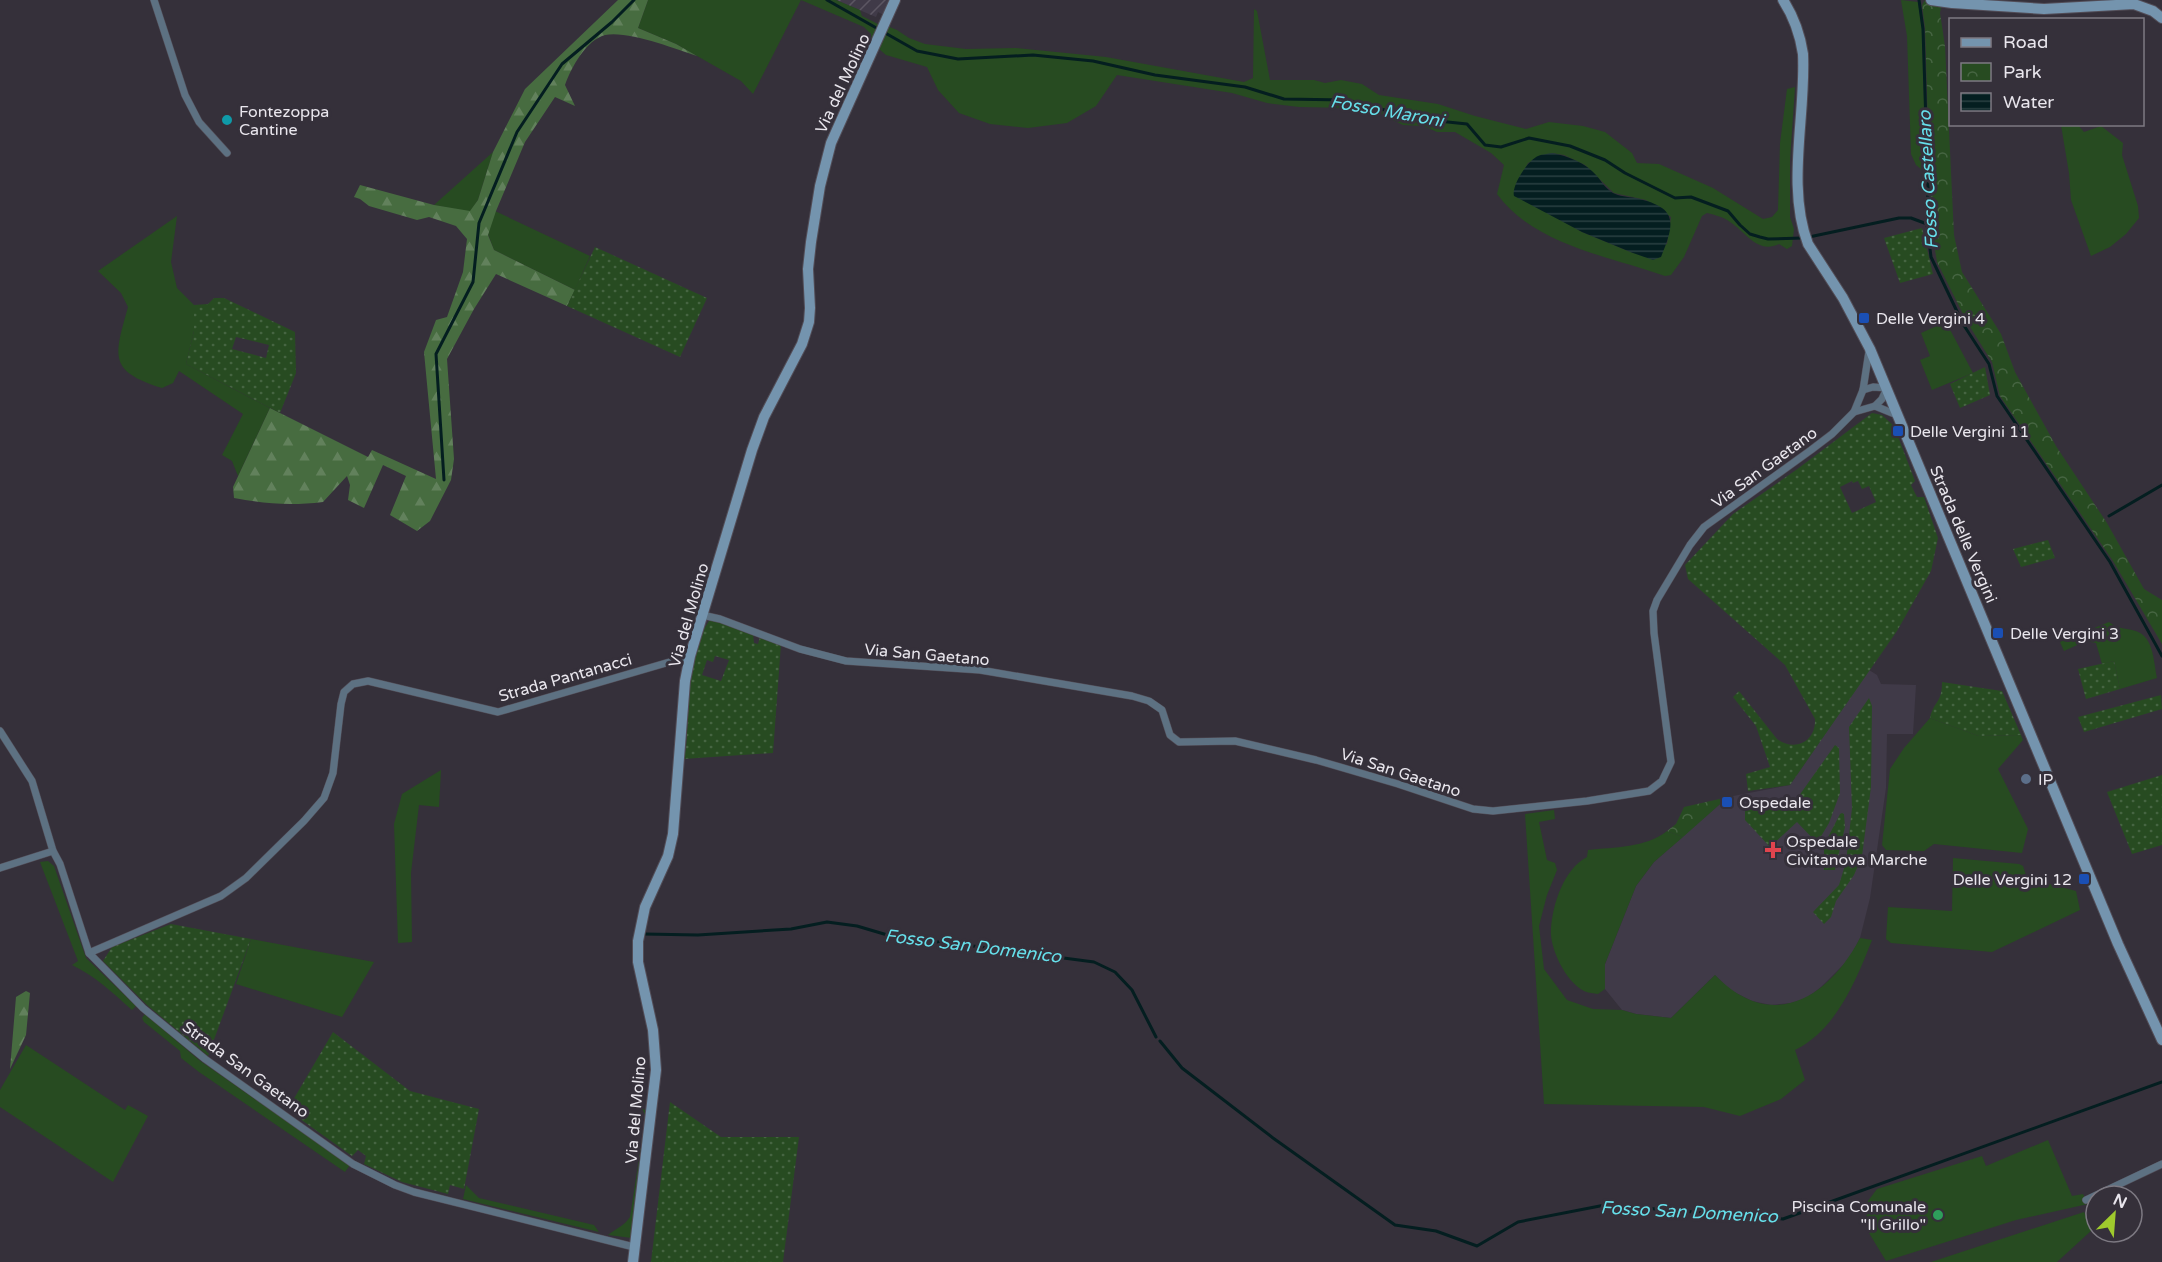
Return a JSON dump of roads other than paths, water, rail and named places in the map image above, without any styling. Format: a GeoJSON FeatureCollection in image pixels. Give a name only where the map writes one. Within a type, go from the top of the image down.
{"type":"FeatureCollection","features":[{"type":"Feature","properties":{"kind":"street"},"geometry":{"type":"LineString","coordinates":[[154,0],[185,95],[199,122],[226,153]]}},
{"type":"Feature","properties":{"kind":"street","name":"Via del Molino"},"geometry":{"type":"LineString","coordinates":[[633,1262],[656,1070],[653,1030],[638,962],[638,941],[645,907],[668,856],[673,834],[685,681],[690,656],[752,450],[764,417],[802,344],[806,331],[810,308],[808,269],[811,242],[825,163],[841,118],[895,0]]}},
{"type":"Feature","properties":{"kind":"street","name":"Strada delle Vergini"},"geometry":{"type":"LineString","coordinates":[[1783,0],[1801,38],[1803,54],[1798,201],[1801,223],[1808,244],[1843,298],[1870,349],[2118,944],[2162,1040]]}},
{"type":"Feature","properties":{"kind":"street"},"geometry":{"type":"LineString","coordinates":[[1931,0],[2044,9],[2134,4],[2153,11],[2162,18]]}},
{"type":"Feature","properties":{"kind":"street","name":"Via San Gaetano"},"geometry":{"type":"LineString","coordinates":[[702,615],[720,619],[822,656],[846,661],[980,670],[1132,696],[1156,704],[1162,710],[1170,735],[1179,742],[1228,740],[1305,757],[1473,809],[1494,811],[1587,801],[1649,791],[1662,781],[1671,762],[1654,633],[1653,611],[1657,600],[1690,545],[1704,527],[1832,434],[1854,412],[1863,390],[1870,349]]}},
{"type":"Feature","properties":{"kind":"street"},"geometry":{"type":"LineString","coordinates":[[1863,390],[1873,387],[1887,388],[1882,399],[1875,406],[1898,416]]}},
{"type":"Feature","properties":{"kind":"street","name":"Via San Gaetano"},"geometry":{"type":"LineString","coordinates":[[1854,412],[1875,406]]}},
{"type":"Feature","properties":{"kind":"street","name":"Strada Pantanacci"},"geometry":{"type":"LineString","coordinates":[[90,953],[186,913],[234,889],[304,821],[324,798],[330,786],[337,753],[341,704],[344,692],[353,684],[369,681],[498,712],[690,656]]}},
{"type":"Feature","properties":{"kind":"street","name":"Strada San Gaetano"},"geometry":{"type":"LineString","coordinates":[[0,731],[32,782],[52,851],[60,864],[90,953],[143,1008],[205,1059],[353,1164],[376,1176],[414,1192],[634,1247]]}},
{"type":"Feature","properties":{"kind":"street"},"geometry":{"type":"LineString","coordinates":[[0,868],[52,851]]}},
{"type":"Feature","properties":{"kind":"street"},"geometry":{"type":"LineString","coordinates":[[2120,1184],[2162,1164]]}},
{"type":"Feature","properties":{"kind":"water"},"geometry":{"type":"Polygon","coordinates":[[[1552,153],[1570,158],[1588,167],[1613,193],[1649,202],[1666,211],[1670,225],[1661,257],[1653,260],[1582,232],[1514,196],[1515,186],[1521,174],[1534,158],[1552,153]]]}},
{"type":"Feature","properties":{"kind":"waterway"},"geometry":{"type":"LineString","coordinates":[[444,480],[436,354],[473,282],[479,223],[517,132],[562,64],[612,22],[634,0]]}},
{"type":"Feature","properties":{"kind":"waterway","name":"Fosso Maroni"},"geometry":{"type":"LineString","coordinates":[[827,0],[917,51],[958,59],[1033,55],[1093,61],[1155,75],[1245,87],[1284,99],[1346,100],[1419,119],[1467,124],[1485,145],[1501,147],[1529,138],[1570,146],[1605,160],[1625,173],[1675,198],[1691,197],[1728,211],[1750,234],[1768,239],[1802,238]]}},
{"type":"Feature","properties":{"kind":"waterway","name":"Fosso Castellaro"},"geometry":{"type":"LineString","coordinates":[[1919,0],[1923,29],[1927,224],[1931,257],[1963,324],[1989,364],[1997,396],[2110,562],[2162,656]]}},
{"type":"Feature","properties":{"kind":"waterway","name":"Fosso Maroni"},"geometry":{"type":"LineString","coordinates":[[1809,237],[1899,218],[1911,218],[1927,224]]}},
{"type":"Feature","properties":{"kind":"waterway"},"geometry":{"type":"LineString","coordinates":[[2109,516],[2162,485]]}},
{"type":"Feature","properties":{"kind":"waterway","name":"Fosso San Domenico"},"geometry":{"type":"LineString","coordinates":[[644,934],[698,935],[791,929],[827,922],[857,926],[911,942],[943,942],[1094,962],[1115,972],[1132,990],[1156,1037]]}},
{"type":"Feature","properties":{"kind":"waterway","name":"Fosso San Domenico"},"geometry":{"type":"LineString","coordinates":[[1160,1041],[1182,1068],[1273,1138],[1395,1225],[1436,1231],[1477,1246],[1518,1222],[1605,1205],[1783,1219],[2162,1082]]}},
{"type":"Feature","properties":{"kind":"place","name":"Fontezoppa Cantine"},"geometry":{"type":"Point","coordinates":[227,120]}},
{"type":"Feature","properties":{"kind":"place","name":"Delle Vergini 4"},"geometry":{"type":"Point","coordinates":[1864,318]}},
{"type":"Feature","properties":{"kind":"place","name":"Delle Vergini 11"},"geometry":{"type":"Point","coordinates":[1898,431]}},
{"type":"Feature","properties":{"kind":"place","name":"Delle Vergini 3"},"geometry":{"type":"Point","coordinates":[1998,633]}},
{"type":"Feature","properties":{"kind":"place","name":"IP"},"geometry":{"type":"Point","coordinates":[2026,779]}},
{"type":"Feature","properties":{"kind":"place","name":"Ospedale"},"geometry":{"type":"Point","coordinates":[1727,802]}},
{"type":"Feature","properties":{"kind":"place","name":"Ospedale Civitanova Marche"},"geometry":{"type":"Point","coordinates":[1773,850]}},
{"type":"Feature","properties":{"kind":"place","name":"Delle Vergini 12"},"geometry":{"type":"Point","coordinates":[2084,879]}},
{"type":"Feature","properties":{"kind":"place","name":"Piscina Comunale \"Il Grillo\""},"geometry":{"type":"Point","coordinates":[1938,1215]}}]}
